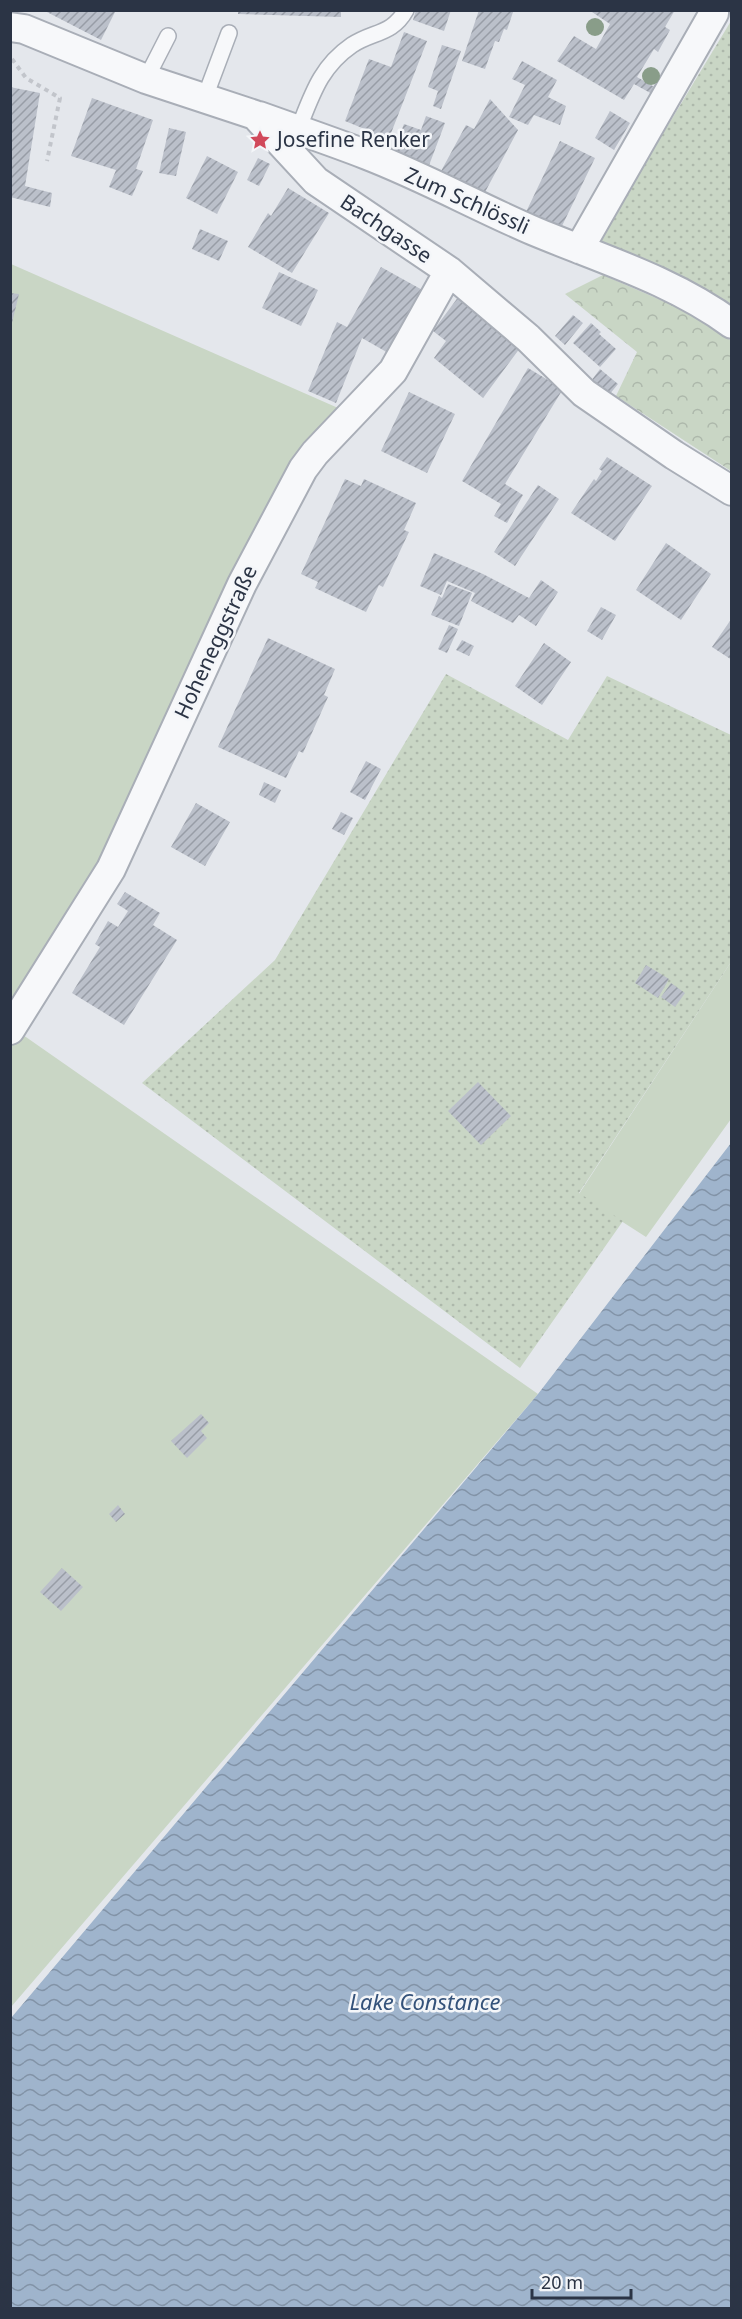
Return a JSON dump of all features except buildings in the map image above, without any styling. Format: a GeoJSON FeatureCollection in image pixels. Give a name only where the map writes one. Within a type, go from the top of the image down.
{"type":"FeatureCollection","features":[{"type":"Feature","properties":{"kind":"street"},"geometry":{"type":"LineString","coordinates":[[579,249],[714,13]]}},
{"type":"Feature","properties":{"kind":"street","name":"Bachgasse"},"geometry":{"type":"LineString","coordinates":[[17,28],[146,79],[255,115],[316,181],[449,271],[528,338],[584,393],[674,455],[732,491]]}},
{"type":"Feature","properties":{"kind":"street","name":"Zum Schlössli"},"geometry":{"type":"LineString","coordinates":[[255,115],[369,156],[495,214],[654,278],[715,311],[732,324]]}},
{"type":"Feature","properties":{"kind":"street","name":"Hoheneggstraße"},"geometry":{"type":"LineString","coordinates":[[10,1030],[111,869],[242,584],[303,469],[315,453],[393,371],[449,271]]}},
{"type":"Feature","properties":{"kind":"lane"},"geometry":{"type":"LineString","coordinates":[[298,130],[313,91],[330,62],[354,44],[394,27],[406,10]]}},
{"type":"Feature","properties":{"kind":"lane"},"geometry":{"type":"LineString","coordinates":[[205,97],[229,33]]}},
{"type":"Feature","properties":{"kind":"lane"},"geometry":{"type":"LineString","coordinates":[[146,79],[168,36]]}},
{"type":"Feature","properties":{"kind":"path"},"geometry":{"type":"LineString","coordinates":[[17,28],[10,57],[26,78],[60,98],[47,161]]}},
{"type":"Feature","properties":{"kind":"green space"},"geometry":{"type":"Polygon","coordinates":[[[731,21],[731,309],[598,241],[731,21]]]}},
{"type":"Feature","properties":{"kind":"green space"},"geometry":{"type":"Polygon","coordinates":[[[11,264],[354,415],[315,453],[111,869],[13,1028],[538,1394],[11,2007],[11,264]]]}},
{"type":"Feature","properties":{"kind":"green space"},"geometry":{"type":"Polygon","coordinates":[[[603,275],[700,317],[731,341],[731,471],[616,396],[637,352],[565,294],[603,275]]]}},
{"type":"Feature","properties":{"kind":"green space"},"geometry":{"type":"Polygon","coordinates":[[[446,674],[568,740],[607,676],[731,735],[731,962],[579,1193],[623,1221],[520,1368],[142,1083],[275,960],[446,674]]]}},
{"type":"Feature","properties":{"kind":"green space"},"geometry":{"type":"Polygon","coordinates":[[[731,962],[731,1119],[646,1237],[579,1194],[731,962]]]}},
{"type":"Feature","properties":{"kind":"water","name":"Lake Constance"},"geometry":{"type":"Polygon","coordinates":[[[731,1143],[731,2308],[11,2308],[11,2018],[538,1394],[731,1143]]]}},
{"type":"Feature","properties":{"kind":"place","name":"Josefine Renker"},"geometry":{"type":"Point","coordinates":[260,140]}}]}
